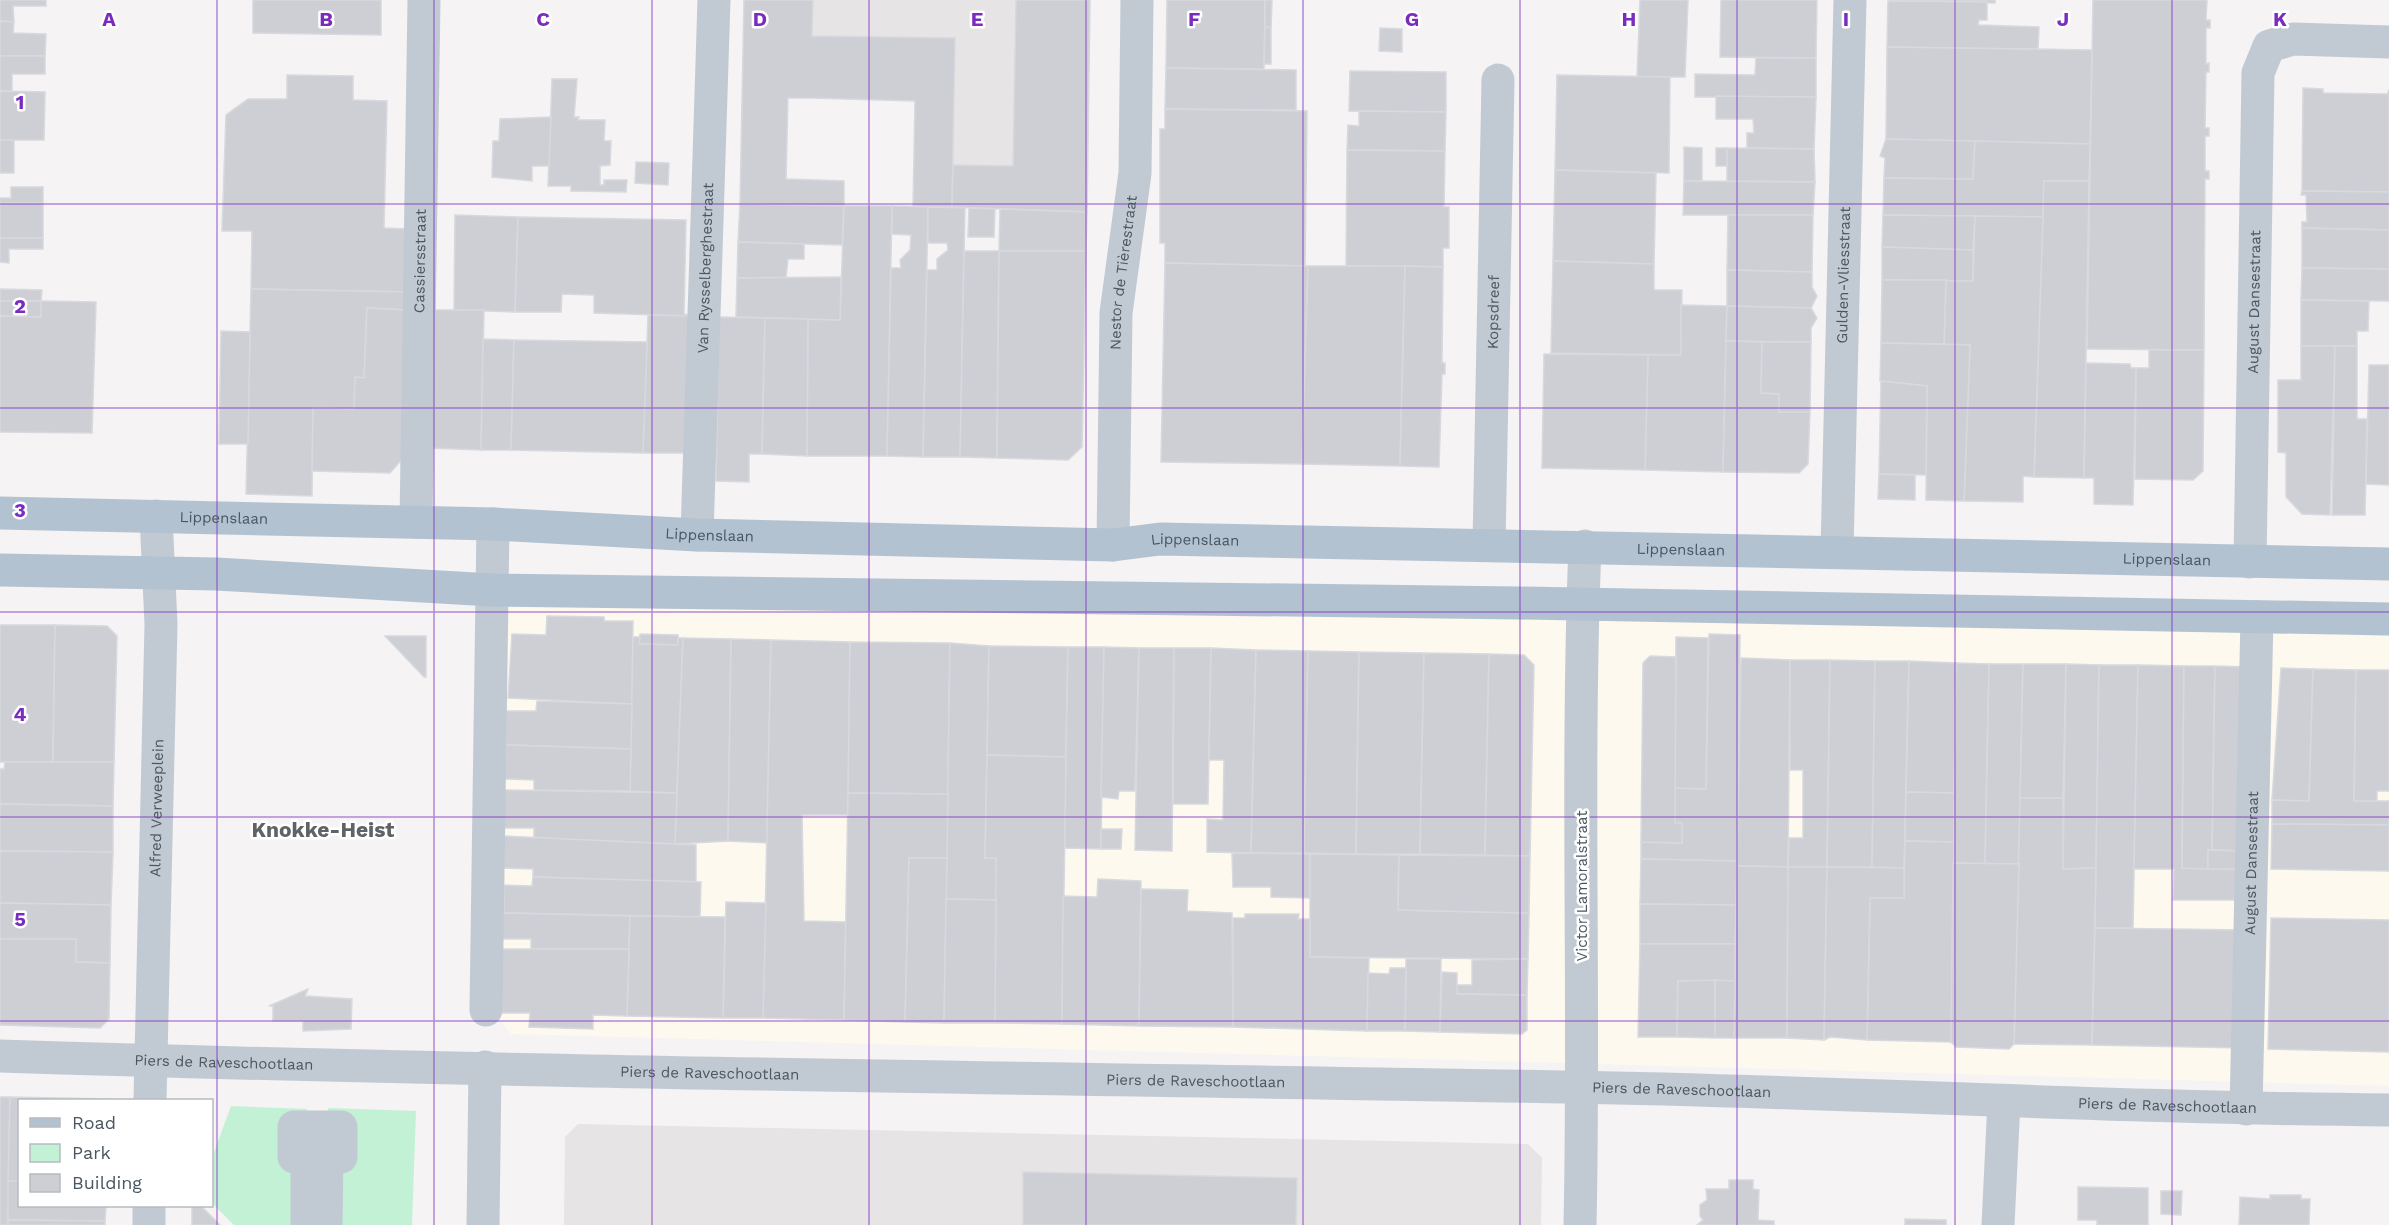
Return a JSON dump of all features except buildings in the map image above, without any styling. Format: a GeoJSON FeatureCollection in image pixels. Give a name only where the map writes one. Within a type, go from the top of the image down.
{"type":"FeatureCollection","features":[{"type":"Feature","properties":{"kind":"main road","name":"Lippenslaan"},"geometry":{"type":"LineString","coordinates":[[0,513],[493,524],[697,536],[1113,545],[1160,539],[2389,564]]}},
{"type":"Feature","properties":{"kind":"main road"},"geometry":{"type":"LineString","coordinates":[[0,570],[216,574],[492,590],[2389,619]]}},
{"type":"Feature","properties":{"kind":"street","name":"Cassiersstraat"},"geometry":{"type":"LineString","coordinates":[[416,522],[424,0]]}},
{"type":"Feature","properties":{"kind":"street","name":"Van Rysselberghestraat"},"geometry":{"type":"LineString","coordinates":[[697,536],[714,0]]}},
{"type":"Feature","properties":{"kind":"street","name":"Nestor de Tièrestraat"},"geometry":{"type":"LineString","coordinates":[[1113,545],[1116,313],[1135,173],[1137,0]]}},
{"type":"Feature","properties":{"kind":"street","name":"Gulden-Vliesstraat"},"geometry":{"type":"LineString","coordinates":[[1838,551],[1850,0]]}},
{"type":"Feature","properties":{"kind":"street","name":"August Dansestraat"},"geometry":{"type":"LineString","coordinates":[[2250,562],[2258,73],[2269,46],[2293,39],[2389,42]]}},
{"type":"Feature","properties":{"kind":"street","name":"Kopsdreef"},"geometry":{"type":"LineString","coordinates":[[1490,544],[1498,80]]}},
{"type":"Feature","properties":{"kind":"street","name":"Alfred Verweeplein"},"geometry":{"type":"LineString","coordinates":[[150,1099],[159,735],[159,574],[156,516]]}},
{"type":"Feature","properties":{"kind":"street"},"geometry":{"type":"LineString","coordinates":[[486,1010],[493,524]]}},
{"type":"Feature","properties":{"kind":"street","name":"Victor Lamoralstraat"},"geometry":{"type":"LineString","coordinates":[[1580,1225],[1583,1087],[1585,546]]}},
{"type":"Feature","properties":{"kind":"street","name":"August Dansestraat"},"geometry":{"type":"LineString","coordinates":[[2246,1109],[2257,616]]}},
{"type":"Feature","properties":{"kind":"street","name":"Piers de Raveschootlaan"},"geometry":{"type":"LineString","coordinates":[[0,1056],[1583,1087],[2246,1109],[2389,1110]]}},
{"type":"Feature","properties":{"kind":"street"},"geometry":{"type":"LineString","coordinates":[[483,1225],[485,1067]]}},
{"type":"Feature","properties":{"kind":"street"},"geometry":{"type":"LineString","coordinates":[[1998,1225],[2004,1101]]}},
{"type":"Feature","properties":{"kind":"street"},"geometry":{"type":"LineString","coordinates":[[307,1225],[307,1157],[294,1157],[294,1126],[341,1127],[341,1157],[327,1157],[326,1225]]}},
{"type":"Feature","properties":{"kind":"street"},"geometry":{"type":"LineString","coordinates":[[316,1225],[317,1157],[307,1145],[318,1127]]}},
{"type":"Feature","properties":{"kind":"street"},"geometry":{"type":"LineString","coordinates":[[149,1207],[149,1225]]}},
{"type":"Feature","properties":{"kind":"shaded area"},"geometry":{"type":"Polygon","coordinates":[[[813,0],[1090,0],[1087,212],[952,207],[955,38],[812,36],[813,0]]]}},
{"type":"Feature","properties":{"kind":"shaded area"},"geometry":{"type":"Polygon","coordinates":[[[496,595],[2389,636],[2389,1086],[511,1034],[498,1017],[496,595]]]}},
{"type":"Feature","properties":{"kind":"shaded area"},"geometry":{"type":"Polygon","coordinates":[[[578,1124],[1528,1144],[1542,1158],[1541,1225],[564,1225],[565,1137],[578,1124]]]}},
{"type":"Feature","properties":{"kind":"green space"},"geometry":{"type":"Polygon","coordinates":[[[231,1106],[307,1109],[307,1225],[234,1225],[213,1204],[213,1155],[231,1106]]]}},
{"type":"Feature","properties":{"kind":"green space"},"geometry":{"type":"Polygon","coordinates":[[[328,1108],[416,1111],[412,1225],[326,1225],[328,1108]]]}},
{"type":"Feature","properties":{"kind":"district","name":"Knokke-Heist"},"geometry":{"type":"Point","coordinates":[323,830]}}]}
